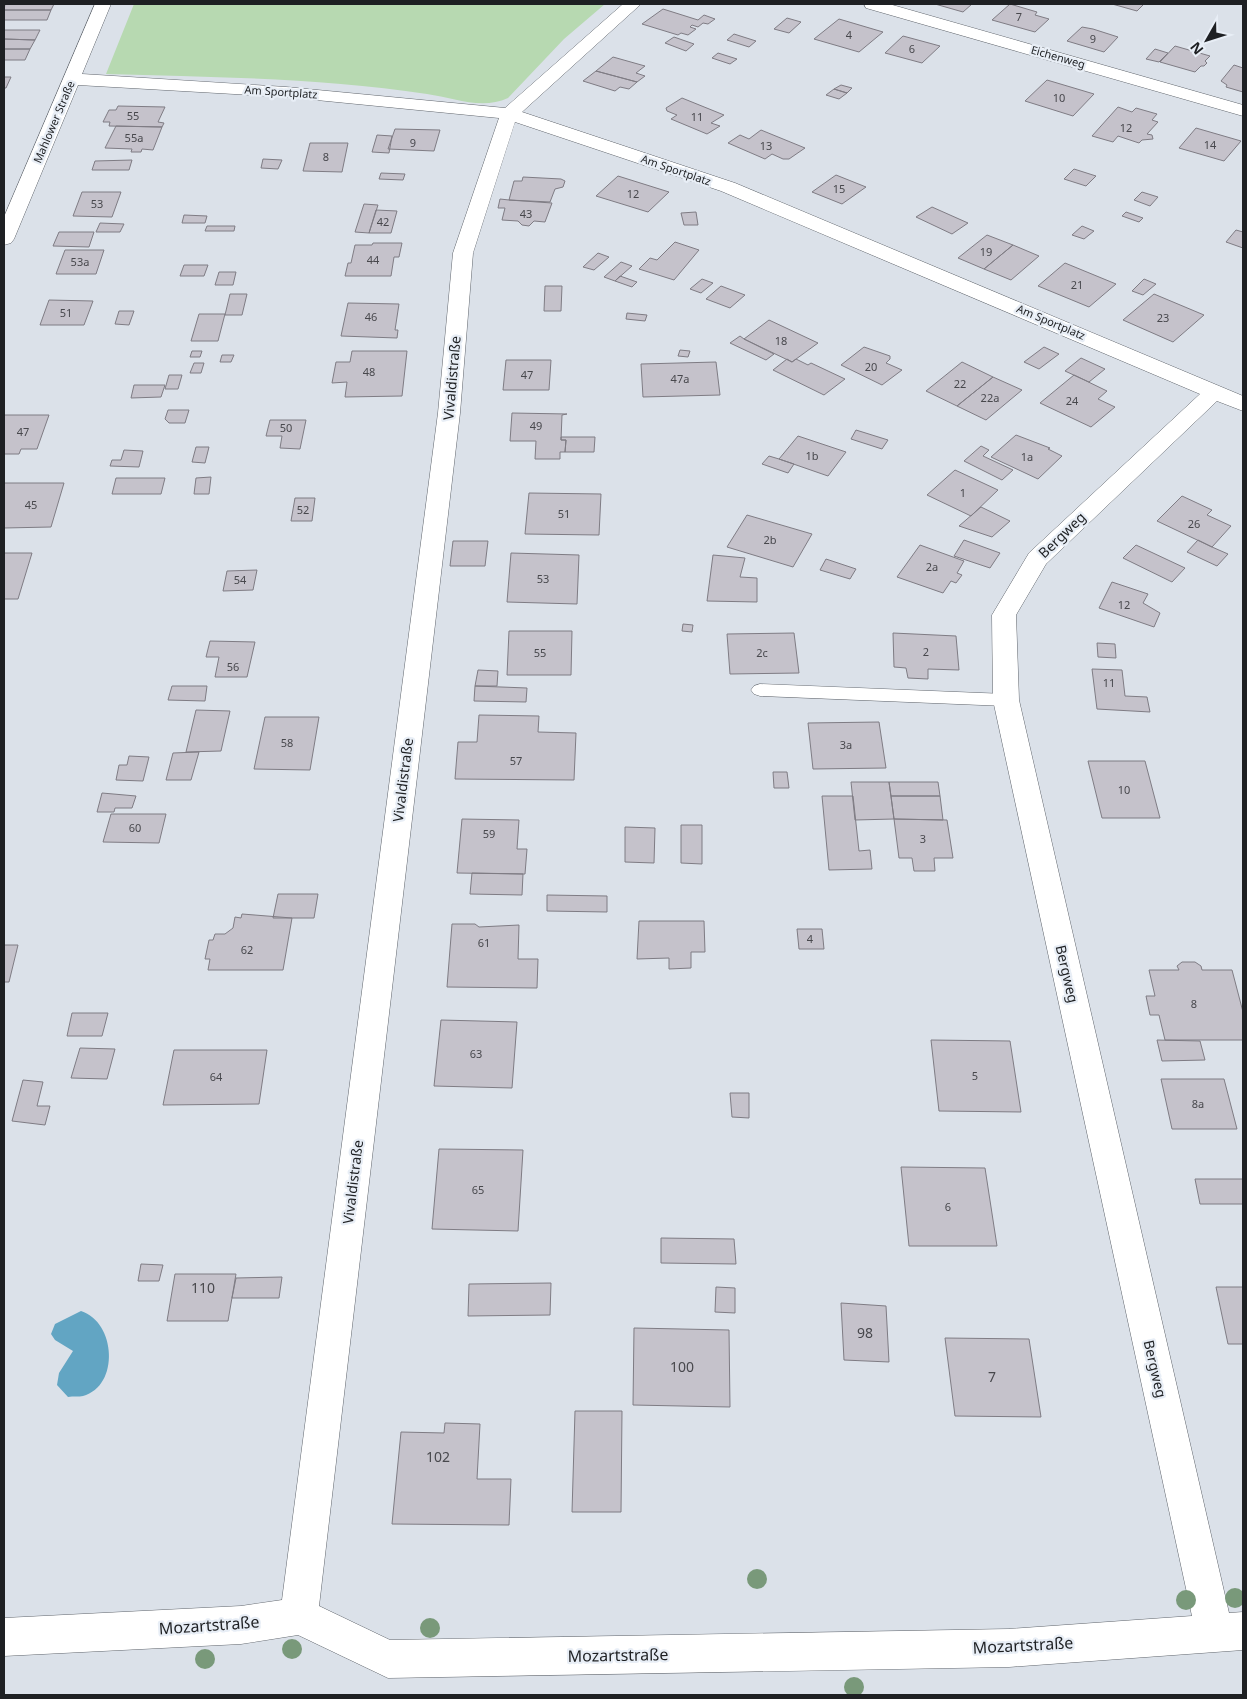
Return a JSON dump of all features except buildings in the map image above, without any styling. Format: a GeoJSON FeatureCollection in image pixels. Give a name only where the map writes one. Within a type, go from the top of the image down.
{"type":"FeatureCollection","features":[{"type":"Feature","properties":{"kind":"street","name":"Mahlower Straße"},"geometry":{"type":"LineString","coordinates":[[4,239],[103,4]]}},
{"type":"Feature","properties":{"kind":"street"},"geometry":{"type":"LineString","coordinates":[[509,114],[633,4]]}},
{"type":"Feature","properties":{"kind":"street","name":"Eichenweg"},"geometry":{"type":"LineString","coordinates":[[872,4],[1243,111]]}},
{"type":"Feature","properties":{"kind":"street","name":"Am Sportplatz"},"geometry":{"type":"LineString","coordinates":[[72,79],[286,92],[509,114],[728,187],[1243,404]]}},
{"type":"Feature","properties":{"kind":"street","name":"Vivaldistraße"},"geometry":{"type":"LineString","coordinates":[[299,1616],[448,423],[463,253],[509,114]]}},
{"type":"Feature","properties":{"kind":"street","name":"Bergweg"},"geometry":{"type":"LineString","coordinates":[[1215,391],[1037,559],[1004,615],[1006,700],[1229,1632]]}},
{"type":"Feature","properties":{"kind":"street","name":"Mozartstraße"},"geometry":{"type":"LineString","coordinates":[[4,1637],[241,1624],[299,1616],[388,1659],[1009,1648],[1229,1632]]}},
{"type":"Feature","properties":{"kind":"lane"},"geometry":{"type":"LineString","coordinates":[[760,690],[1006,700]]}},
{"type":"Feature","properties":{"kind":"green space"},"geometry":{"type":"Polygon","coordinates":[[[134,4],[605,4],[564,39],[508,98],[488,103],[478,103],[427,94],[307,81],[106,74],[134,4]]]}},
{"type":"Feature","properties":{"kind":"water"},"geometry":{"type":"Polygon","coordinates":[[[81,1311],[93,1317],[107,1340],[108,1368],[103,1380],[95,1390],[83,1396],[68,1397],[57,1385],[59,1373],[73,1351],[55,1340],[51,1334],[55,1324],[81,1311]]]}}]}
